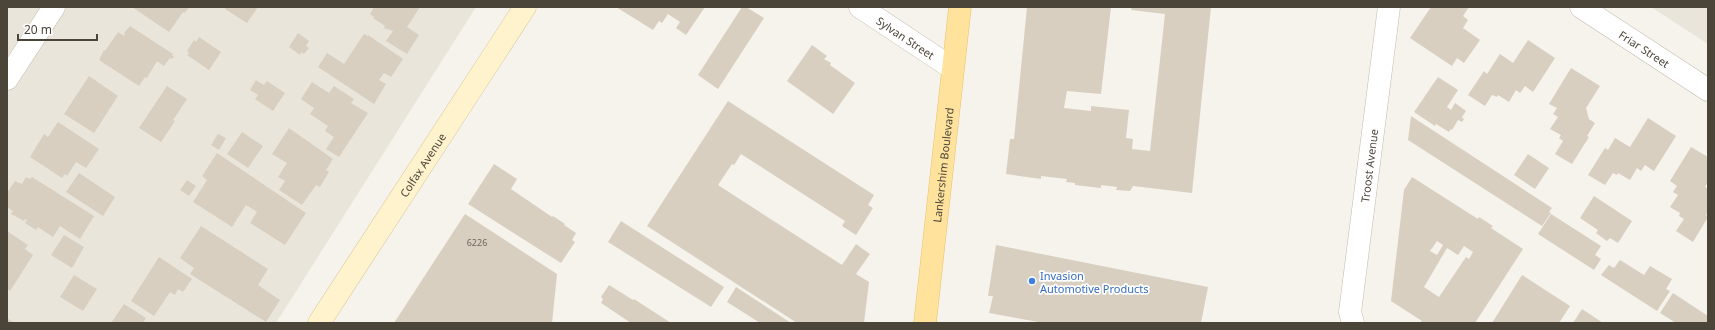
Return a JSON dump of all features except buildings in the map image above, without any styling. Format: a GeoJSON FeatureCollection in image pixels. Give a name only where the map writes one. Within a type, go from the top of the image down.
{"type":"FeatureCollection","features":[{"type":"Feature","properties":{"kind":"main road","name":"Colfax Avenue"},"geometry":{"type":"LineString","coordinates":[[318,323],[525,7]]}},
{"type":"Feature","properties":{"kind":"main road","name":"Lankershim Boulevard"},"geometry":{"type":"LineString","coordinates":[[925,323],[952,68],[960,7]]}},
{"type":"Feature","properties":{"kind":"street"},"geometry":{"type":"LineString","coordinates":[[7,78],[54,7]]}},
{"type":"Feature","properties":{"kind":"street","name":"Sylvan Street"},"geometry":{"type":"LineString","coordinates":[[860,7],[952,68]]}},
{"type":"Feature","properties":{"kind":"street","name":"Troost Avenue"},"geometry":{"type":"LineString","coordinates":[[1353,323],[1350,312],[1389,7]]}},
{"type":"Feature","properties":{"kind":"street","name":"Friar Street"},"geometry":{"type":"LineString","coordinates":[[1581,7],[1708,90]]}},
{"type":"Feature","properties":{"kind":"shaded area"},"geometry":{"type":"Polygon","coordinates":[[[7,7],[476,7],[276,323],[7,323],[7,7]]]}},
{"type":"Feature","properties":{"kind":"shaded area"},"geometry":{"type":"Polygon","coordinates":[[[1651,7],[1708,7],[1708,44],[1651,7]]]}},
{"type":"Feature","properties":{"kind":"place","name":"Invasion Automotive Products"},"geometry":{"type":"Point","coordinates":[1032,281]}}]}
